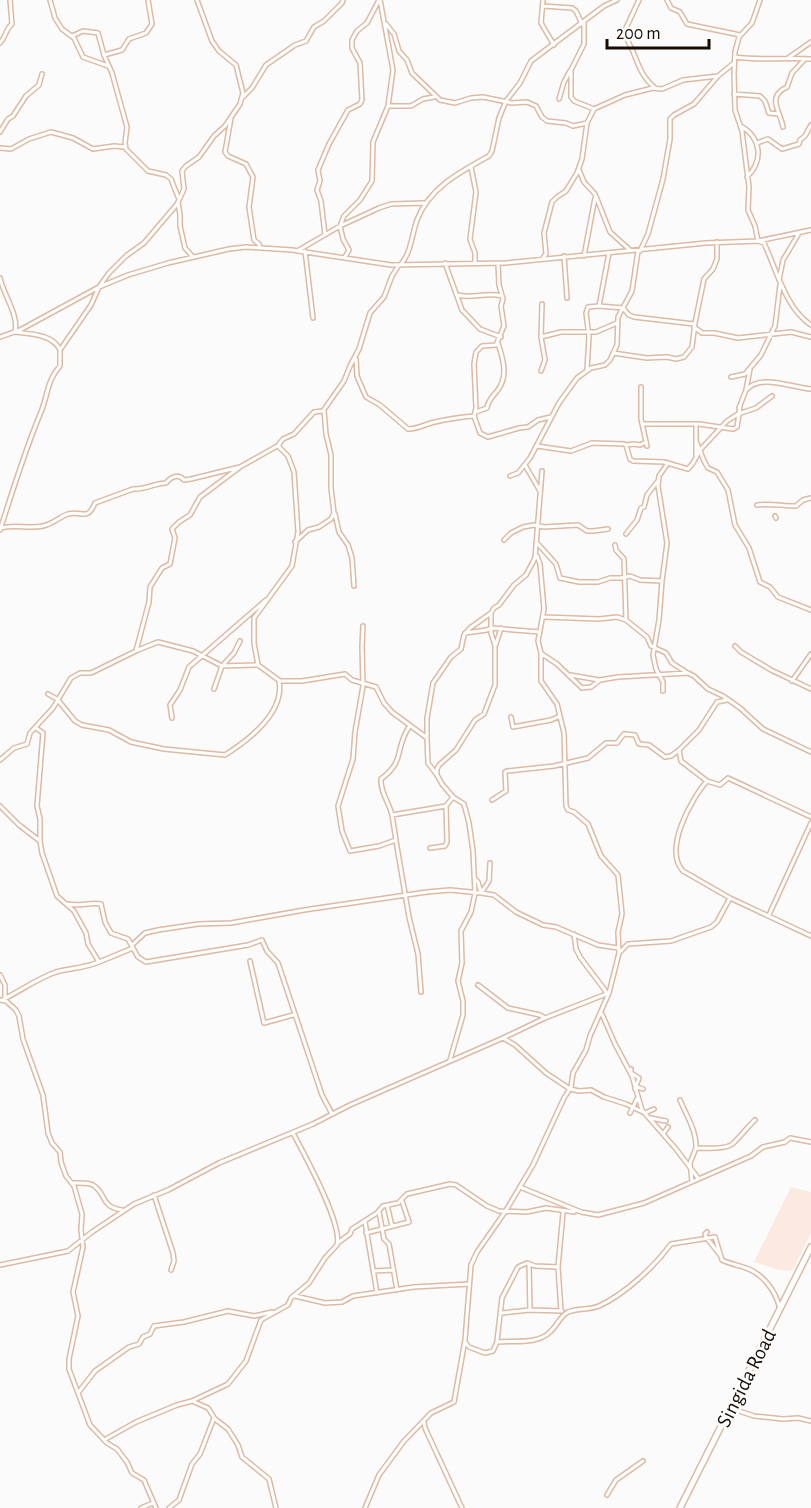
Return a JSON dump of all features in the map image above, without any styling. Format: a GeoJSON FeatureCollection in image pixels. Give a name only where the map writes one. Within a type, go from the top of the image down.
{"type":"FeatureCollection","features":[{"type":"Feature","properties":{"kind":"highway","name":"Singida Road"},"geometry":{"type":"LineString","coordinates":[[680,1508],[811,1247]]}},
{"type":"Feature","properties":{"kind":"street"},"geometry":{"type":"LineString","coordinates":[[0,43],[4,39],[7,28],[12,24],[10,0]]}},
{"type":"Feature","properties":{"kind":"street"},"geometry":{"type":"LineString","coordinates":[[50,0],[55,18],[72,36],[83,57],[108,66]]}},
{"type":"Feature","properties":{"kind":"street"},"geometry":{"type":"LineString","coordinates":[[104,55],[122,50],[131,37],[146,33],[151,28],[148,0]]}},
{"type":"Feature","properties":{"kind":"street"},"geometry":{"type":"LineString","coordinates":[[197,0],[212,41],[219,51],[236,65],[241,77],[243,97]]}},
{"type":"Feature","properties":{"kind":"street"},"geometry":{"type":"LineString","coordinates":[[60,350],[112,269],[144,243],[178,201],[184,189],[182,174],[184,168],[199,157],[231,117],[243,97],[252,88],[262,68],[295,45],[306,41],[314,27],[324,21],[343,0]]}},
{"type":"Feature","properties":{"kind":"street"},"geometry":{"type":"LineString","coordinates":[[345,257],[349,250],[340,226],[346,213],[372,181],[373,142],[388,106],[393,70],[379,0]]}},
{"type":"Feature","properties":{"kind":"street"},"geometry":{"type":"LineString","coordinates":[[325,235],[321,201],[317,190],[320,181],[318,170],[347,112],[362,100],[360,63],[352,48],[352,40],[357,31],[367,23],[379,0]]}},
{"type":"Feature","properties":{"kind":"street"},"geometry":{"type":"LineString","coordinates":[[543,0],[541,23],[554,45]]}},
{"type":"Feature","properties":{"kind":"street"},"geometry":{"type":"LineString","coordinates":[[137,650],[149,602],[150,587],[162,568],[170,564],[176,538],[172,529],[190,516],[200,497],[240,466],[279,445],[283,439],[294,434],[314,412],[324,409],[336,394],[356,357],[370,313],[384,297],[398,265],[405,260],[417,222],[436,189],[489,156],[506,101],[520,82],[531,61],[604,6],[617,0]]}},
{"type":"Feature","properties":{"kind":"street"},"geometry":{"type":"LineString","coordinates":[[639,0],[625,33],[638,66],[656,88]]}},
{"type":"Feature","properties":{"kind":"street"},"geometry":{"type":"LineString","coordinates":[[667,0],[669,6],[680,12],[687,24],[741,35]]}},
{"type":"Feature","properties":{"kind":"street"},"geometry":{"type":"LineString","coordinates":[[758,241],[748,210],[747,177],[735,110],[734,63],[741,35],[752,23],[760,0]]}},
{"type":"Feature","properties":{"kind":"street"},"geometry":{"type":"LineString","coordinates":[[543,6],[572,8],[583,23],[584,44],[564,82],[559,99]]}},
{"type":"Feature","properties":{"kind":"street"},"geometry":{"type":"LineString","coordinates":[[385,22],[394,34],[399,51],[407,60],[410,71],[436,97],[450,103],[483,97],[531,103],[538,108],[547,121],[573,126],[587,123]]}},
{"type":"Feature","properties":{"kind":"street"},"geometry":{"type":"LineString","coordinates":[[72,36],[83,31],[98,33],[127,127],[126,147]]}},
{"type":"Feature","properties":{"kind":"street"},"geometry":{"type":"LineString","coordinates":[[788,58],[811,42]]}},
{"type":"Feature","properties":{"kind":"street"},"geometry":{"type":"LineString","coordinates":[[735,57],[754,60],[811,59]]}},
{"type":"Feature","properties":{"kind":"street"},"geometry":{"type":"LineString","coordinates":[[783,127],[776,103],[778,92],[787,87],[792,74],[805,59]]}},
{"type":"Feature","properties":{"kind":"street"},"geometry":{"type":"LineString","coordinates":[[510,476],[518,473],[525,465],[575,380],[587,370],[605,365],[613,353],[617,345],[617,323],[632,291],[639,251],[647,238],[663,179],[670,137],[670,119],[694,104],[718,76],[734,63]]}},
{"type":"Feature","properties":{"kind":"street"},"geometry":{"type":"LineString","coordinates":[[571,70],[571,99],[594,109]]}},
{"type":"Feature","properties":{"kind":"street"},"geometry":{"type":"LineString","coordinates":[[0,132],[26,96],[39,85],[42,74]]}},
{"type":"Feature","properties":{"kind":"street"},"geometry":{"type":"LineString","coordinates":[[542,259],[546,254],[544,233],[552,202],[566,191],[578,170],[582,159],[587,123],[594,109],[625,95],[656,88],[662,89],[683,80],[718,76]]}},
{"type":"Feature","properties":{"kind":"street"},"geometry":{"type":"LineString","coordinates":[[734,94],[759,96],[765,101],[770,113],[780,114]]}},
{"type":"Feature","properties":{"kind":"street"},"geometry":{"type":"LineString","coordinates":[[388,106],[411,106],[426,98],[436,97]]}},
{"type":"Feature","properties":{"kind":"street"},"geometry":{"type":"LineString","coordinates":[[231,117],[225,152],[228,156],[246,164],[253,177],[250,212],[254,240],[260,247]]}},
{"type":"Feature","properties":{"kind":"street"},"geometry":{"type":"LineString","coordinates":[[739,125],[750,132],[757,143],[757,163],[747,177]]}},
{"type":"Feature","properties":{"kind":"street"},"geometry":{"type":"LineString","coordinates":[[757,143],[768,139],[782,149],[792,147],[800,144],[800,140],[811,125]]}},
{"type":"Feature","properties":{"kind":"street"},"geometry":{"type":"LineString","coordinates":[[0,148],[11,149],[28,139],[50,132],[72,138],[93,149],[126,147],[148,171],[165,175],[171,179],[178,201],[181,234],[185,248],[193,257]]}},
{"type":"Feature","properties":{"kind":"street"},"geometry":{"type":"LineString","coordinates":[[471,167],[476,192],[471,234],[475,262]]}},
{"type":"Feature","properties":{"kind":"street"},"geometry":{"type":"LineString","coordinates":[[578,170],[584,182],[596,196],[610,232],[630,250]]}},
{"type":"Feature","properties":{"kind":"street"},"geometry":{"type":"LineString","coordinates":[[584,256],[596,196]]}},
{"type":"Feature","properties":{"kind":"street"},"geometry":{"type":"LineString","coordinates":[[299,250],[340,226],[383,206],[426,203]]}},
{"type":"Feature","properties":{"kind":"street"},"geometry":{"type":"LineString","coordinates":[[0,337],[15,332],[99,287],[146,269],[229,249],[260,247],[299,250],[398,265],[498,263],[717,242],[758,241],[811,230]]}},
{"type":"Feature","properties":{"kind":"street"},"geometry":{"type":"LineString","coordinates":[[731,377],[745,374],[751,368],[761,355],[775,326],[781,264],[799,233]]}},
{"type":"Feature","properties":{"kind":"street"},"geometry":{"type":"LineString","coordinates":[[758,241],[764,243],[779,282],[794,309],[811,326]]}},
{"type":"Feature","properties":{"kind":"street"},"geometry":{"type":"LineString","coordinates":[[613,353],[647,358],[684,357],[692,347],[704,279],[713,269],[717,259],[717,242]]}},
{"type":"Feature","properties":{"kind":"street"},"geometry":{"type":"LineString","coordinates":[[305,251],[313,318]]}},
{"type":"Feature","properties":{"kind":"street"},"geometry":{"type":"LineString","coordinates":[[599,306],[609,253]]}},
{"type":"Feature","properties":{"kind":"street"},"geometry":{"type":"LineString","coordinates":[[564,256],[567,298]]}},
{"type":"Feature","properties":{"kind":"street"},"geometry":{"type":"LineString","coordinates":[[445,263],[462,310],[478,327],[501,337]]}},
{"type":"Feature","properties":{"kind":"street"},"geometry":{"type":"LineString","coordinates":[[498,263],[498,285],[503,300],[501,306],[504,326],[498,343],[493,346],[482,346],[476,352],[475,414],[480,433],[488,437],[528,427],[538,420],[552,417]]}},
{"type":"Feature","properties":{"kind":"street"},"geometry":{"type":"LineString","coordinates":[[0,278],[16,320],[15,332]]}},
{"type":"Feature","properties":{"kind":"street"},"geometry":{"type":"LineString","coordinates":[[456,295],[466,297],[491,293],[502,296]]}},
{"type":"Feature","properties":{"kind":"street"},"geometry":{"type":"LineString","coordinates":[[541,371],[545,360],[541,337],[542,304]]}},
{"type":"Feature","properties":{"kind":"street"},"geometry":{"type":"LineString","coordinates":[[587,370],[586,313],[588,308],[599,306],[623,308],[634,317],[694,326],[702,333],[738,338],[791,332],[811,337]]}},
{"type":"Feature","properties":{"kind":"street"},"geometry":{"type":"LineString","coordinates":[[541,337],[561,332],[596,332],[617,323]]}},
{"type":"Feature","properties":{"kind":"street"},"geometry":{"type":"LineString","coordinates":[[0,331],[6,335]]}},
{"type":"Feature","properties":{"kind":"street"},"geometry":{"type":"LineString","coordinates":[[15,332],[50,339],[58,344],[60,366],[46,392],[0,529],[22,525],[43,526],[66,515],[87,514],[91,512],[95,503],[133,489],[139,490],[157,483],[166,483],[177,476],[184,480],[191,479],[240,466]]}},
{"type":"Feature","properties":{"kind":"street"},"geometry":{"type":"LineString","coordinates":[[356,357],[357,376],[366,397],[380,405],[408,429],[419,428],[434,422],[475,414],[486,409],[490,399],[500,388],[505,368],[498,343]]}},
{"type":"Feature","properties":{"kind":"street"},"geometry":{"type":"LineString","coordinates":[[643,424],[696,425],[733,429],[737,427],[737,415],[751,368]]}},
{"type":"Feature","properties":{"kind":"street"},"geometry":{"type":"LineString","coordinates":[[746,390],[756,383],[790,384],[811,388]]}},
{"type":"Feature","properties":{"kind":"street"},"geometry":{"type":"LineString","coordinates":[[537,446],[571,451],[592,443],[646,444],[641,419],[641,387]]}},
{"type":"Feature","properties":{"kind":"street"},"geometry":{"type":"LineString","coordinates":[[627,445],[630,459],[633,461],[668,463],[688,469],[700,450],[720,427],[737,415],[756,408],[772,396]]}},
{"type":"Feature","properties":{"kind":"street"},"geometry":{"type":"LineString","coordinates":[[324,409],[331,455],[334,513],[339,532],[348,545],[352,558],[354,586]]}},
{"type":"Feature","properties":{"kind":"street"},"geometry":{"type":"LineString","coordinates":[[695,458],[696,425]]}},
{"type":"Feature","properties":{"kind":"street"},"geometry":{"type":"LineString","coordinates":[[697,442],[708,468],[717,472],[728,490],[735,525],[749,548],[760,582],[770,587],[778,597],[811,610]]}},
{"type":"Feature","properties":{"kind":"street"},"geometry":{"type":"LineString","coordinates":[[258,665],[254,643],[254,618],[293,564],[298,528],[296,484],[290,460],[279,445]]}},
{"type":"Feature","properties":{"kind":"street"},"geometry":{"type":"LineString","coordinates":[[663,691],[664,684],[654,659],[654,647],[667,543],[659,476],[668,463]]}},
{"type":"Feature","properties":{"kind":"street"},"geometry":{"type":"LineString","coordinates":[[525,465],[541,493]]}},
{"type":"Feature","properties":{"kind":"street"},"geometry":{"type":"LineString","coordinates":[[542,471],[536,542],[536,554],[540,564],[543,617],[538,641],[541,654],[541,681],[557,704],[564,733],[567,810],[574,812],[588,824],[602,856],[619,878],[622,914],[618,932],[620,952]]}},
{"type":"Feature","properties":{"kind":"street"},"geometry":{"type":"LineString","coordinates":[[626,534],[637,520],[641,508],[644,507],[646,495],[659,481]]}},
{"type":"Feature","properties":{"kind":"street"},"geometry":{"type":"LineString","coordinates":[[757,505],[774,503],[796,506],[803,500],[811,498]]}},
{"type":"Feature","properties":{"kind":"street"},"geometry":{"type":"LineString","coordinates":[[295,542],[308,530],[320,527],[331,519],[334,513]]}},
{"type":"Feature","properties":{"kind":"street"},"geometry":{"type":"LineString","coordinates":[[504,540],[511,533],[523,527],[537,525],[544,527],[578,525],[586,531],[608,528]]}},
{"type":"Feature","properties":{"kind":"street"},"geometry":{"type":"LineString","coordinates":[[536,542],[556,564],[560,578],[584,582],[630,576],[640,580],[662,581]]}},
{"type":"Feature","properties":{"kind":"street"},"geometry":{"type":"LineString","coordinates":[[615,545],[616,550],[624,559],[626,620]]}},
{"type":"Feature","properties":{"kind":"street"},"geometry":{"type":"LineString","coordinates":[[450,1060],[463,1015],[463,1001],[458,981],[462,963],[461,931],[471,912],[475,893],[474,878],[468,818],[464,804],[453,797],[428,763],[427,718],[433,683],[451,657],[461,649],[465,633],[499,605],[514,585],[526,574],[536,554]]}},
{"type":"Feature","properties":{"kind":"street"},"geometry":{"type":"LineString","coordinates":[[172,718],[170,705],[180,690],[189,667],[267,599]]}},
{"type":"Feature","properties":{"kind":"street"},"geometry":{"type":"LineString","coordinates":[[437,775],[439,765],[452,755],[475,720],[484,714],[495,685],[495,647],[491,613]]}},
{"type":"Feature","properties":{"kind":"street"},"geometry":{"type":"LineString","coordinates":[[543,617],[598,619],[617,617],[626,620],[654,647],[666,653],[672,663],[752,716],[763,729],[811,752]]}},
{"type":"Feature","properties":{"kind":"street"},"geometry":{"type":"LineString","coordinates":[[363,626],[363,684],[353,759],[338,806],[342,831],[350,851],[379,846],[396,840]]}},
{"type":"Feature","properties":{"kind":"street"},"geometry":{"type":"LineString","coordinates":[[465,633],[491,628],[540,632]]}},
{"type":"Feature","properties":{"kind":"street"},"geometry":{"type":"LineString","coordinates":[[495,647],[501,628]]}},
{"type":"Feature","properties":{"kind":"street"},"geometry":{"type":"LineString","coordinates":[[214,689],[222,666],[234,653],[240,641]]}},
{"type":"Feature","properties":{"kind":"street"},"geometry":{"type":"LineString","coordinates":[[0,760],[14,748],[27,744],[30,733],[36,728],[71,678],[80,672],[91,673],[158,642],[193,651],[222,666],[258,665],[279,681],[302,681],[345,674],[352,680],[376,687],[384,704],[427,738]]}},
{"type":"Feature","properties":{"kind":"street"},"geometry":{"type":"LineString","coordinates":[[735,646],[741,652],[792,681],[811,689]]}},
{"type":"Feature","properties":{"kind":"street"},"geometry":{"type":"LineString","coordinates":[[541,654],[558,664],[582,688],[591,687],[600,680]]}},
{"type":"Feature","properties":{"kind":"street"},"geometry":{"type":"LineString","coordinates":[[792,681],[811,654]]}},
{"type":"Feature","properties":{"kind":"street"},"geometry":{"type":"LineString","coordinates":[[568,674],[600,680],[688,673]]}},
{"type":"Feature","properties":{"kind":"street"},"geometry":{"type":"LineString","coordinates":[[48,694],[57,699],[75,721],[82,725],[109,730],[131,742],[164,749],[225,755],[245,740],[269,716],[281,692],[279,681]]}},
{"type":"Feature","properties":{"kind":"street"},"geometry":{"type":"LineString","coordinates":[[492,800],[506,791],[507,771],[565,764],[588,758],[606,743],[617,743],[624,734],[635,735],[639,744],[649,745],[665,757],[671,756],[699,730],[717,702],[716,693]]}},
{"type":"Feature","properties":{"kind":"street"},"geometry":{"type":"LineString","coordinates":[[717,702],[729,700]]}},
{"type":"Feature","properties":{"kind":"street"},"geometry":{"type":"LineString","coordinates":[[511,717],[513,727],[551,720],[560,716]]}},
{"type":"Feature","properties":{"kind":"street"},"geometry":{"type":"LineString","coordinates":[[410,726],[402,738],[395,768],[381,779],[382,793],[389,803],[392,815],[405,896],[418,954],[421,992]]}},
{"type":"Feature","properties":{"kind":"street"},"geometry":{"type":"LineString","coordinates":[[36,728],[43,733],[37,806],[40,819],[40,841],[48,874],[60,901],[78,905],[89,902],[101,904],[105,922],[111,933],[128,939],[138,957],[146,962],[248,945],[262,940],[278,963],[293,1015],[322,1095],[332,1114]]}},
{"type":"Feature","properties":{"kind":"street"},"geometry":{"type":"LineString","coordinates":[[679,750],[681,761],[707,781],[720,785],[728,778],[811,817]]}},
{"type":"Feature","properties":{"kind":"street"},"geometry":{"type":"LineString","coordinates":[[707,781],[700,789],[675,843],[675,852],[680,867],[683,871],[730,898],[811,936]]}},
{"type":"Feature","properties":{"kind":"street"},"geometry":{"type":"LineString","coordinates":[[430,848],[445,846],[447,842],[446,806],[453,797]]}},
{"type":"Feature","properties":{"kind":"street"},"geometry":{"type":"LineString","coordinates":[[0,806],[40,841]]}},
{"type":"Feature","properties":{"kind":"street"},"geometry":{"type":"LineString","coordinates":[[392,815],[446,806]]}},
{"type":"Feature","properties":{"kind":"street"},"geometry":{"type":"LineString","coordinates":[[768,915],[811,823]]}},
{"type":"Feature","properties":{"kind":"street"},"geometry":{"type":"LineString","coordinates":[[482,893],[489,881],[490,863]]}},
{"type":"Feature","properties":{"kind":"street"},"geometry":{"type":"LineString","coordinates":[[474,878],[482,893]]}},
{"type":"Feature","properties":{"kind":"street"},"geometry":{"type":"LineString","coordinates":[[3,1000],[56,972],[78,969],[99,962],[133,946],[145,933],[198,924],[231,923],[304,910],[450,890],[496,896],[526,918],[543,925],[556,927],[598,945],[618,948]]}},
{"type":"Feature","properties":{"kind":"street"},"geometry":{"type":"LineString","coordinates":[[365,1508],[379,1475],[404,1441],[438,1409],[454,1402],[465,1340],[471,1265],[537,1157],[570,1089],[573,1073],[602,1013],[620,952],[628,944],[671,941],[708,928],[717,922],[730,898]]}},
{"type":"Feature","properties":{"kind":"street"},"geometry":{"type":"LineString","coordinates":[[68,904],[86,933],[88,944],[99,962]]}},
{"type":"Feature","properties":{"kind":"street"},"geometry":{"type":"LineString","coordinates":[[574,934],[575,947],[580,957],[608,993]]}},
{"type":"Feature","properties":{"kind":"street"},"geometry":{"type":"LineString","coordinates":[[250,961],[264,1023],[293,1015]]}},
{"type":"Feature","properties":{"kind":"street"},"geometry":{"type":"LineString","coordinates":[[0,975],[5,985],[3,1000]]}},
{"type":"Feature","properties":{"kind":"street"},"geometry":{"type":"LineString","coordinates":[[478,985],[508,1008],[545,1018]]}},
{"type":"Feature","properties":{"kind":"street"},"geometry":{"type":"LineString","coordinates":[[0,1265],[73,1248],[124,1210],[219,1163],[293,1133],[545,1018],[608,993]]}},
{"type":"Feature","properties":{"kind":"street"},"geometry":{"type":"LineString","coordinates":[[3,1000],[16,1010],[19,1016],[23,1039],[43,1095],[48,1133],[52,1143],[60,1152],[66,1176],[72,1183],[83,1216],[80,1268],[73,1292],[78,1316],[69,1364],[90,1425],[119,1452],[132,1473],[144,1480],[156,1506],[141,1508]]}},
{"type":"Feature","properties":{"kind":"street"},"geometry":{"type":"LineString","coordinates":[[602,1013],[630,1071],[637,1098],[645,1113],[698,1178]]}},
{"type":"Feature","properties":{"kind":"street"},"geometry":{"type":"LineString","coordinates":[[503,1038],[515,1045],[546,1073],[570,1089],[579,1092],[591,1090],[645,1113]]}},
{"type":"Feature","properties":{"kind":"street"},"geometry":{"type":"LineString","coordinates":[[630,1071],[635,1066]]}},
{"type":"Feature","properties":{"kind":"street"},"geometry":{"type":"LineString","coordinates":[[636,1088],[643,1089]]}},
{"type":"Feature","properties":{"kind":"street"},"geometry":{"type":"LineString","coordinates":[[630,1113],[637,1098]]}},
{"type":"Feature","properties":{"kind":"street"},"geometry":{"type":"LineString","coordinates":[[680,1100],[691,1123],[696,1142],[696,1148],[690,1160],[692,1181]]}},
{"type":"Feature","properties":{"kind":"street"},"geometry":{"type":"LineString","coordinates":[[645,1113],[654,1109]]}},
{"type":"Feature","properties":{"kind":"street"},"geometry":{"type":"LineString","coordinates":[[650,1118],[666,1121]]}},
{"type":"Feature","properties":{"kind":"street"},"geometry":{"type":"LineString","coordinates":[[696,1148],[725,1147],[732,1144],[755,1120]]}},
{"type":"Feature","properties":{"kind":"street"},"geometry":{"type":"LineString","coordinates":[[663,1134],[668,1127]]}},
{"type":"Feature","properties":{"kind":"street"},"geometry":{"type":"LineString","coordinates":[[293,1133],[325,1198],[336,1228],[338,1243]]}},
{"type":"Feature","properties":{"kind":"street"},"geometry":{"type":"LineString","coordinates":[[104,1440],[136,1422],[192,1401],[231,1381],[246,1361],[261,1320],[287,1306],[291,1298],[309,1283],[323,1261],[352,1229],[379,1212],[381,1208],[398,1203],[407,1194],[453,1184],[487,1206],[505,1212],[532,1212],[546,1208],[598,1215],[641,1205],[751,1156],[763,1147],[785,1142],[790,1138],[811,1142]]}},
{"type":"Feature","properties":{"kind":"street"},"geometry":{"type":"LineString","coordinates":[[72,1183],[94,1186],[107,1206],[111,1209],[124,1210]]}},
{"type":"Feature","properties":{"kind":"street"},"geometry":{"type":"LineString","coordinates":[[520,1187],[581,1212]]}},
{"type":"Feature","properties":{"kind":"street"},"geometry":{"type":"LineString","coordinates":[[154,1195],[173,1253],[174,1261],[171,1270]]}},
{"type":"Feature","properties":{"kind":"street"},"geometry":{"type":"LineString","coordinates":[[366,1233],[409,1222],[402,1199]]}},
{"type":"Feature","properties":{"kind":"street"},"geometry":{"type":"LineString","coordinates":[[387,1206],[392,1226]]}},
{"type":"Feature","properties":{"kind":"street"},"geometry":{"type":"LineString","coordinates":[[379,1212],[384,1228],[384,1239],[389,1244],[397,1290]]}},
{"type":"Feature","properties":{"kind":"street"},"geometry":{"type":"LineString","coordinates":[[561,1311],[558,1267],[563,1213]]}},
{"type":"Feature","properties":{"kind":"street"},"geometry":{"type":"LineString","coordinates":[[381,1219],[390,1217]]}},
{"type":"Feature","properties":{"kind":"street"},"geometry":{"type":"LineString","coordinates":[[365,1222],[377,1293]]}},
{"type":"Feature","properties":{"kind":"street"},"geometry":{"type":"LineString","coordinates":[[707,1232],[706,1237],[726,1263],[755,1272],[766,1281],[777,1299],[780,1310]]}},
{"type":"Feature","properties":{"kind":"street"},"geometry":{"type":"LineString","coordinates":[[501,1313],[530,1310],[567,1312],[598,1306],[619,1296],[659,1259],[671,1244],[715,1237],[721,1257]]}},
{"type":"Feature","properties":{"kind":"street"},"geometry":{"type":"LineString","coordinates":[[465,1340],[469,1347],[485,1353],[493,1351],[497,1342],[502,1298],[515,1270],[523,1264],[558,1267]]}},
{"type":"Feature","properties":{"kind":"street"},"geometry":{"type":"LineString","coordinates":[[528,1264],[530,1310]]}},
{"type":"Feature","properties":{"kind":"street"},"geometry":{"type":"LineString","coordinates":[[374,1271],[393,1270]]}},
{"type":"Feature","properties":{"kind":"street"},"geometry":{"type":"LineString","coordinates":[[295,1296],[325,1303],[342,1302],[353,1296],[422,1286],[469,1284]]}},
{"type":"Feature","properties":{"kind":"street"},"geometry":{"type":"LineString","coordinates":[[78,1393],[95,1371],[129,1347],[139,1344],[143,1337],[150,1334],[154,1326],[184,1322],[228,1311],[254,1316],[273,1312]]}},
{"type":"Feature","properties":{"kind":"street"},"geometry":{"type":"LineString","coordinates":[[497,1342],[530,1340],[544,1336],[567,1312]]}},
{"type":"Feature","properties":{"kind":"street"},"geometry":{"type":"LineString","coordinates":[[192,1401],[206,1406],[214,1417],[228,1429],[242,1457],[269,1479],[276,1508]]}},
{"type":"Feature","properties":{"kind":"street"},"geometry":{"type":"LineString","coordinates":[[730,1408],[754,1416],[811,1421]]}},
{"type":"Feature","properties":{"kind":"street"},"geometry":{"type":"LineString","coordinates":[[169,1508],[179,1500],[192,1463],[200,1454],[200,1448],[214,1417]]}},
{"type":"Feature","properties":{"kind":"street"},"geometry":{"type":"LineString","coordinates":[[425,1420],[425,1428],[462,1508]]}},
{"type":"Feature","properties":{"kind":"street"},"geometry":{"type":"LineString","coordinates":[[607,1495],[616,1480],[643,1461]]}},
{"type":"Feature","properties":{"kind":"shaded area"},"geometry":{"type":"Polygon","coordinates":[[[791,1187],[811,1192],[811,1233],[792,1271],[779,1270],[754,1262],[791,1187]]]}}]}
